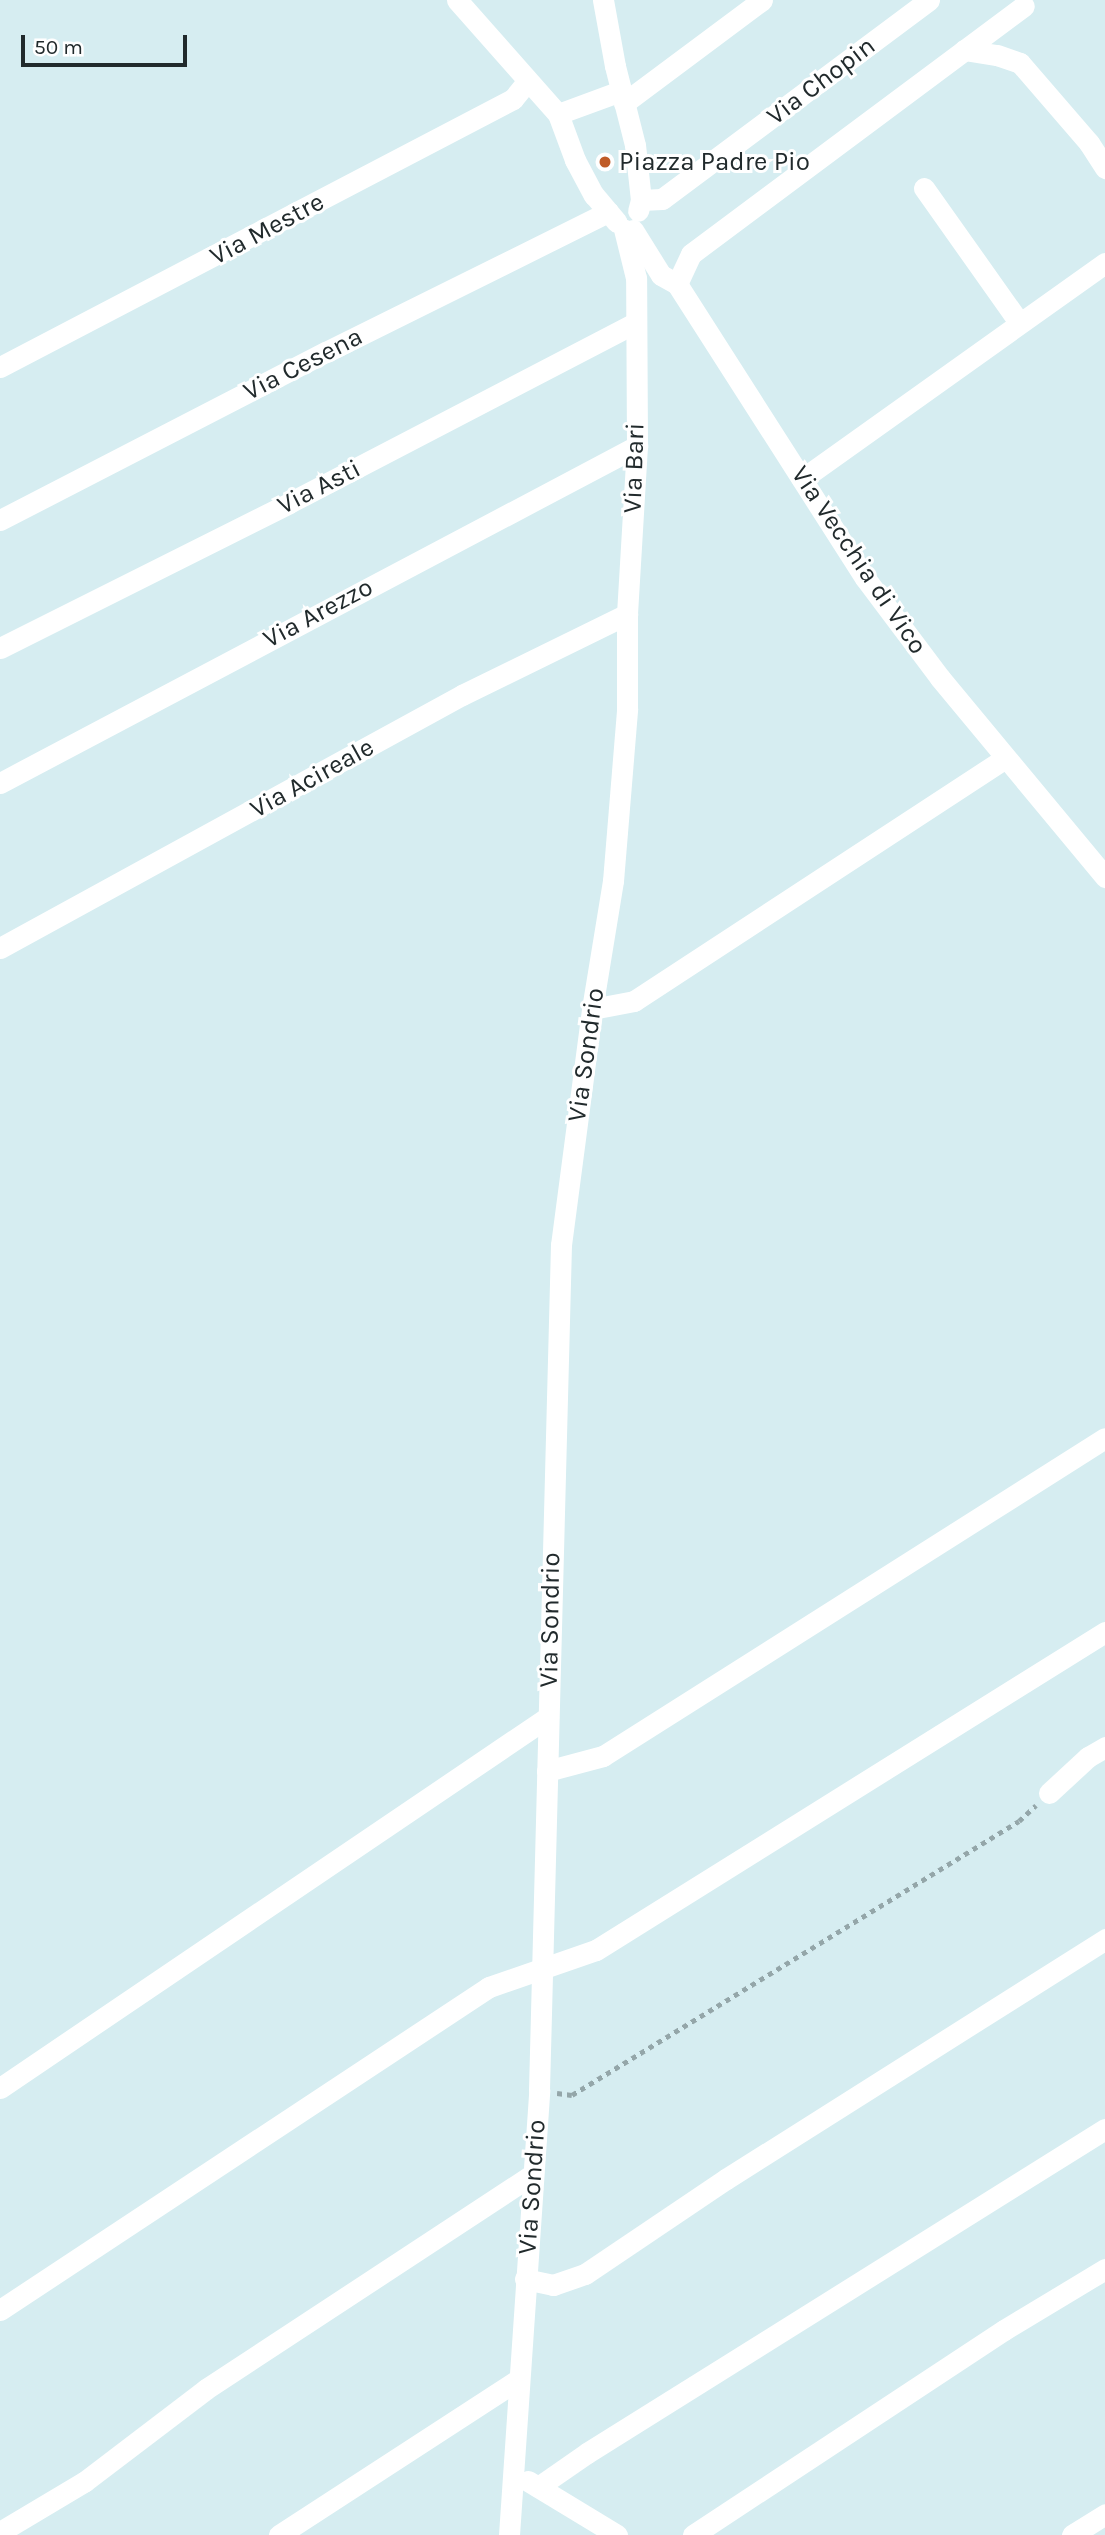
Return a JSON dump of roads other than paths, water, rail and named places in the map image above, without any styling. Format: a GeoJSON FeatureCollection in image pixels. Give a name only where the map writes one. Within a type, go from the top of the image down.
{"type":"FeatureCollection","features":[{"type":"Feature","properties":{"kind":"street"},"geometry":{"type":"LineString","coordinates":[[457,0],[558,114],[623,97],[762,0]]}},
{"type":"Feature","properties":{"kind":"street","name":"Via Bari"},"geometry":{"type":"LineString","coordinates":[[603,0],[635,145],[641,200],[629,230],[636,278],[637,446],[627,614],[628,709]]}},
{"type":"Feature","properties":{"kind":"street","name":"Via Chopin"},"geometry":{"type":"LineString","coordinates":[[641,200],[662,199],[929,0]]}},
{"type":"Feature","properties":{"kind":"street"},"geometry":{"type":"LineString","coordinates":[[677,284],[691,254],[1024,6]]}},
{"type":"Feature","properties":{"kind":"street"},"geometry":{"type":"LineString","coordinates":[[964,50],[996,55],[1020,63],[1057,103],[1105,168]]}},
{"type":"Feature","properties":{"kind":"street","name":"Via Mestre"},"geometry":{"type":"LineString","coordinates":[[0,367],[513,99],[527,82]]}},
{"type":"Feature","properties":{"kind":"street","name":"Via Vecchia di Vico"},"geometry":{"type":"LineString","coordinates":[[558,114],[575,160],[594,195],[608,212],[629,230],[661,275],[677,284],[865,578],[1005,758],[1105,877]]}},
{"type":"Feature","properties":{"kind":"street"},"geometry":{"type":"LineString","coordinates":[[924,188],[1020,322]]}},
{"type":"Feature","properties":{"kind":"street","name":"Via Cesena"},"geometry":{"type":"LineString","coordinates":[[0,520],[326,352],[608,212]]}},
{"type":"Feature","properties":{"kind":"street"},"geometry":{"type":"LineString","coordinates":[[802,479],[1105,263]]}},
{"type":"Feature","properties":{"kind":"street","name":"Via Asti"},"geometry":{"type":"LineString","coordinates":[[0,648],[339,477],[636,322]]}},
{"type":"Feature","properties":{"kind":"street","name":"Via Arezzo"},"geometry":{"type":"LineString","coordinates":[[0,783],[637,446]]}},
{"type":"Feature","properties":{"kind":"street","name":"Via Acireale"},"geometry":{"type":"LineString","coordinates":[[0,948],[144,872],[462,695],[627,614]]}},
{"type":"Feature","properties":{"kind":"street","name":"Via Sondrio"},"geometry":{"type":"LineString","coordinates":[[509,2535],[539,2090],[540,1969],[561,1245],[592,1009],[613,881],[628,709]]}},
{"type":"Feature","properties":{"kind":"street"},"geometry":{"type":"LineString","coordinates":[[592,1009],[634,1001],[1005,758]]}},
{"type":"Feature","properties":{"kind":"street"},"geometry":{"type":"LineString","coordinates":[[547,1771],[603,1756],[1105,1438]]}},
{"type":"Feature","properties":{"kind":"street"},"geometry":{"type":"LineString","coordinates":[[0,2309],[489,1987],[596,1950],[1105,1632]]}},
{"type":"Feature","properties":{"kind":"street"},"geometry":{"type":"LineString","coordinates":[[0,2088],[548,1717]]}},
{"type":"Feature","properties":{"kind":"street"},"geometry":{"type":"LineString","coordinates":[[1049,1793],[1088,1757],[1105,1747]]}},
{"type":"Feature","properties":{"kind":"street"},"geometry":{"type":"LineString","coordinates":[[525,2279],[553,2284],[585,2274],[738,2172],[1105,1939]]}},
{"type":"Feature","properties":{"kind":"street"},"geometry":{"type":"LineString","coordinates":[[538,2487],[587,2453],[1105,2129]]}},
{"type":"Feature","properties":{"kind":"street"},"geometry":{"type":"LineString","coordinates":[[0,2532],[84,2482],[206,2389],[533,2174]]}},
{"type":"Feature","properties":{"kind":"street"},"geometry":{"type":"LineString","coordinates":[[693,2535],[1004,2330],[1105,2269]]}},
{"type":"Feature","properties":{"kind":"street"},"geometry":{"type":"LineString","coordinates":[[279,2535],[518,2380]]}},
{"type":"Feature","properties":{"kind":"street"},"geometry":{"type":"LineString","coordinates":[[512,2471],[617,2535]]}},
{"type":"Feature","properties":{"kind":"street"},"geometry":{"type":"LineString","coordinates":[[1072,2535],[1105,2514]]}},
{"type":"Feature","properties":{"kind":"place","name":"Piazza Padre Pio"},"geometry":{"type":"Point","coordinates":[605,162]}}]}
